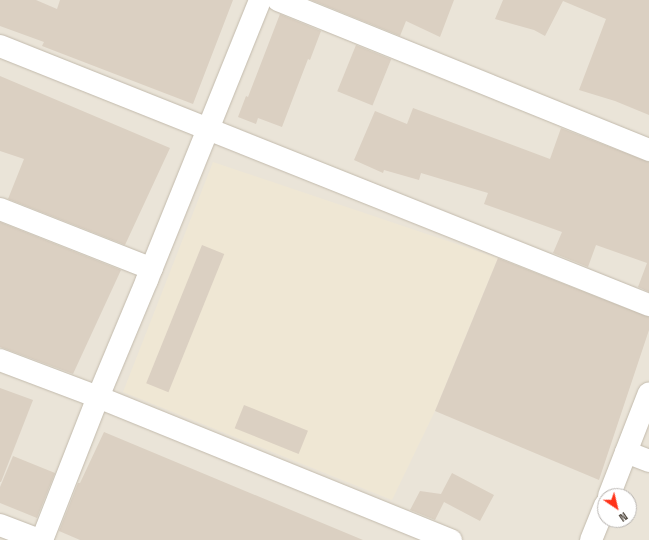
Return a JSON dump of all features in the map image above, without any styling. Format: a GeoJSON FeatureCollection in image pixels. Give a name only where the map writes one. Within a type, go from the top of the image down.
{"type":"FeatureCollection","features":[{"type":"Feature","properties":{"kind":"street"},"geometry":{"type":"LineString","coordinates":[[42,540],[98,397],[152,269],[260,0]]}},
{"type":"Feature","properties":{"kind":"street"},"geometry":{"type":"LineString","coordinates":[[278,0],[649,150]]}},
{"type":"Feature","properties":{"kind":"street"},"geometry":{"type":"LineString","coordinates":[[0,46],[649,305]]}},
{"type":"Feature","properties":{"kind":"street"},"geometry":{"type":"LineString","coordinates":[[0,209],[152,269]]}},
{"type":"Feature","properties":{"kind":"street"},"geometry":{"type":"LineString","coordinates":[[0,360],[98,397],[451,540]]}},
{"type":"Feature","properties":{"kind":"street"},"geometry":{"type":"LineString","coordinates":[[612,488],[649,393]]}},
{"type":"Feature","properties":{"kind":"street"},"geometry":{"type":"LineString","coordinates":[[626,452],[649,461]]}},
{"type":"Feature","properties":{"kind":"street"},"geometry":{"type":"LineString","coordinates":[[0,525],[39,540]]}},
{"type":"Feature","properties":{"kind":"street"},"geometry":{"type":"LineString","coordinates":[[591,540],[597,525]]}},
{"type":"Feature","properties":{"kind":"shaded area"},"geometry":{"type":"Polygon","coordinates":[[[0,0],[649,0],[649,540],[0,540],[0,0]]]}},
{"type":"Feature","properties":{"kind":"shaded area"},"geometry":{"type":"Polygon","coordinates":[[[213,162],[498,258],[435,411],[392,500],[123,392],[213,162]]]}},
{"type":"Feature","properties":{"kind":"building"},"geometry":{"type":"Polygon","coordinates":[[[0,0],[36,0],[57,9],[60,0],[233,0],[193,104],[42,46],[44,42],[0,26],[0,0]]]}},
{"type":"Feature","properties":{"kind":"building"},"geometry":{"type":"Polygon","coordinates":[[[311,0],[454,0],[440,37],[406,21],[400,36],[311,0]]]}},
{"type":"Feature","properties":{"kind":"building"},"geometry":{"type":"Polygon","coordinates":[[[503,0],[649,0],[649,115],[615,101],[579,90],[606,19],[563,1],[545,36],[534,30],[495,19],[503,0]]]}},
{"type":"Feature","properties":{"kind":"building"},"geometry":{"type":"Polygon","coordinates":[[[280,14],[321,31],[310,60],[308,59],[282,127],[258,118],[256,124],[238,117],[246,96],[248,97],[280,14]]]}},
{"type":"Feature","properties":{"kind":"building"},"geometry":{"type":"Polygon","coordinates":[[[356,45],[391,59],[373,106],[337,91],[356,45]]]}},
{"type":"Feature","properties":{"kind":"building"},"geometry":{"type":"Polygon","coordinates":[[[0,76],[170,148],[125,245],[8,199],[24,159],[0,151],[0,76]]]}},
{"type":"Feature","properties":{"kind":"building"},"geometry":{"type":"Polygon","coordinates":[[[413,108],[550,159],[561,128],[649,162],[649,292],[638,287],[647,263],[596,245],[588,267],[553,253],[562,232],[484,204],[488,193],[421,173],[419,180],[384,170],[383,173],[354,160],[375,111],[407,124],[413,108]]]}},
{"type":"Feature","properties":{"kind":"building"},"geometry":{"type":"Polygon","coordinates":[[[0,222],[121,270],[73,374],[0,347],[0,222]]]}},
{"type":"Feature","properties":{"kind":"building"},"geometry":{"type":"Polygon","coordinates":[[[202,245],[224,254],[168,392],[146,383],[202,245]]]}},
{"type":"Feature","properties":{"kind":"building"},"geometry":{"type":"Polygon","coordinates":[[[498,258],[649,317],[649,330],[599,480],[435,411],[498,258]]]}},
{"type":"Feature","properties":{"kind":"building"},"geometry":{"type":"Polygon","coordinates":[[[0,388],[33,400],[1,482],[0,482],[0,388]]]}},
{"type":"Feature","properties":{"kind":"building"},"geometry":{"type":"Polygon","coordinates":[[[244,405],[308,431],[299,454],[235,428],[244,405]]]}},
{"type":"Feature","properties":{"kind":"building"},"geometry":{"type":"Polygon","coordinates":[[[104,432],[363,540],[80,540],[59,531],[78,483],[80,483],[104,432]]]}},
{"type":"Feature","properties":{"kind":"building"},"geometry":{"type":"Polygon","coordinates":[[[13,456],[55,473],[37,518],[0,503],[0,487],[13,456]]]}},
{"type":"Feature","properties":{"kind":"building"},"geometry":{"type":"Polygon","coordinates":[[[452,473],[494,495],[480,521],[444,502],[435,520],[410,510],[420,491],[441,494],[452,473]]]}}]}
